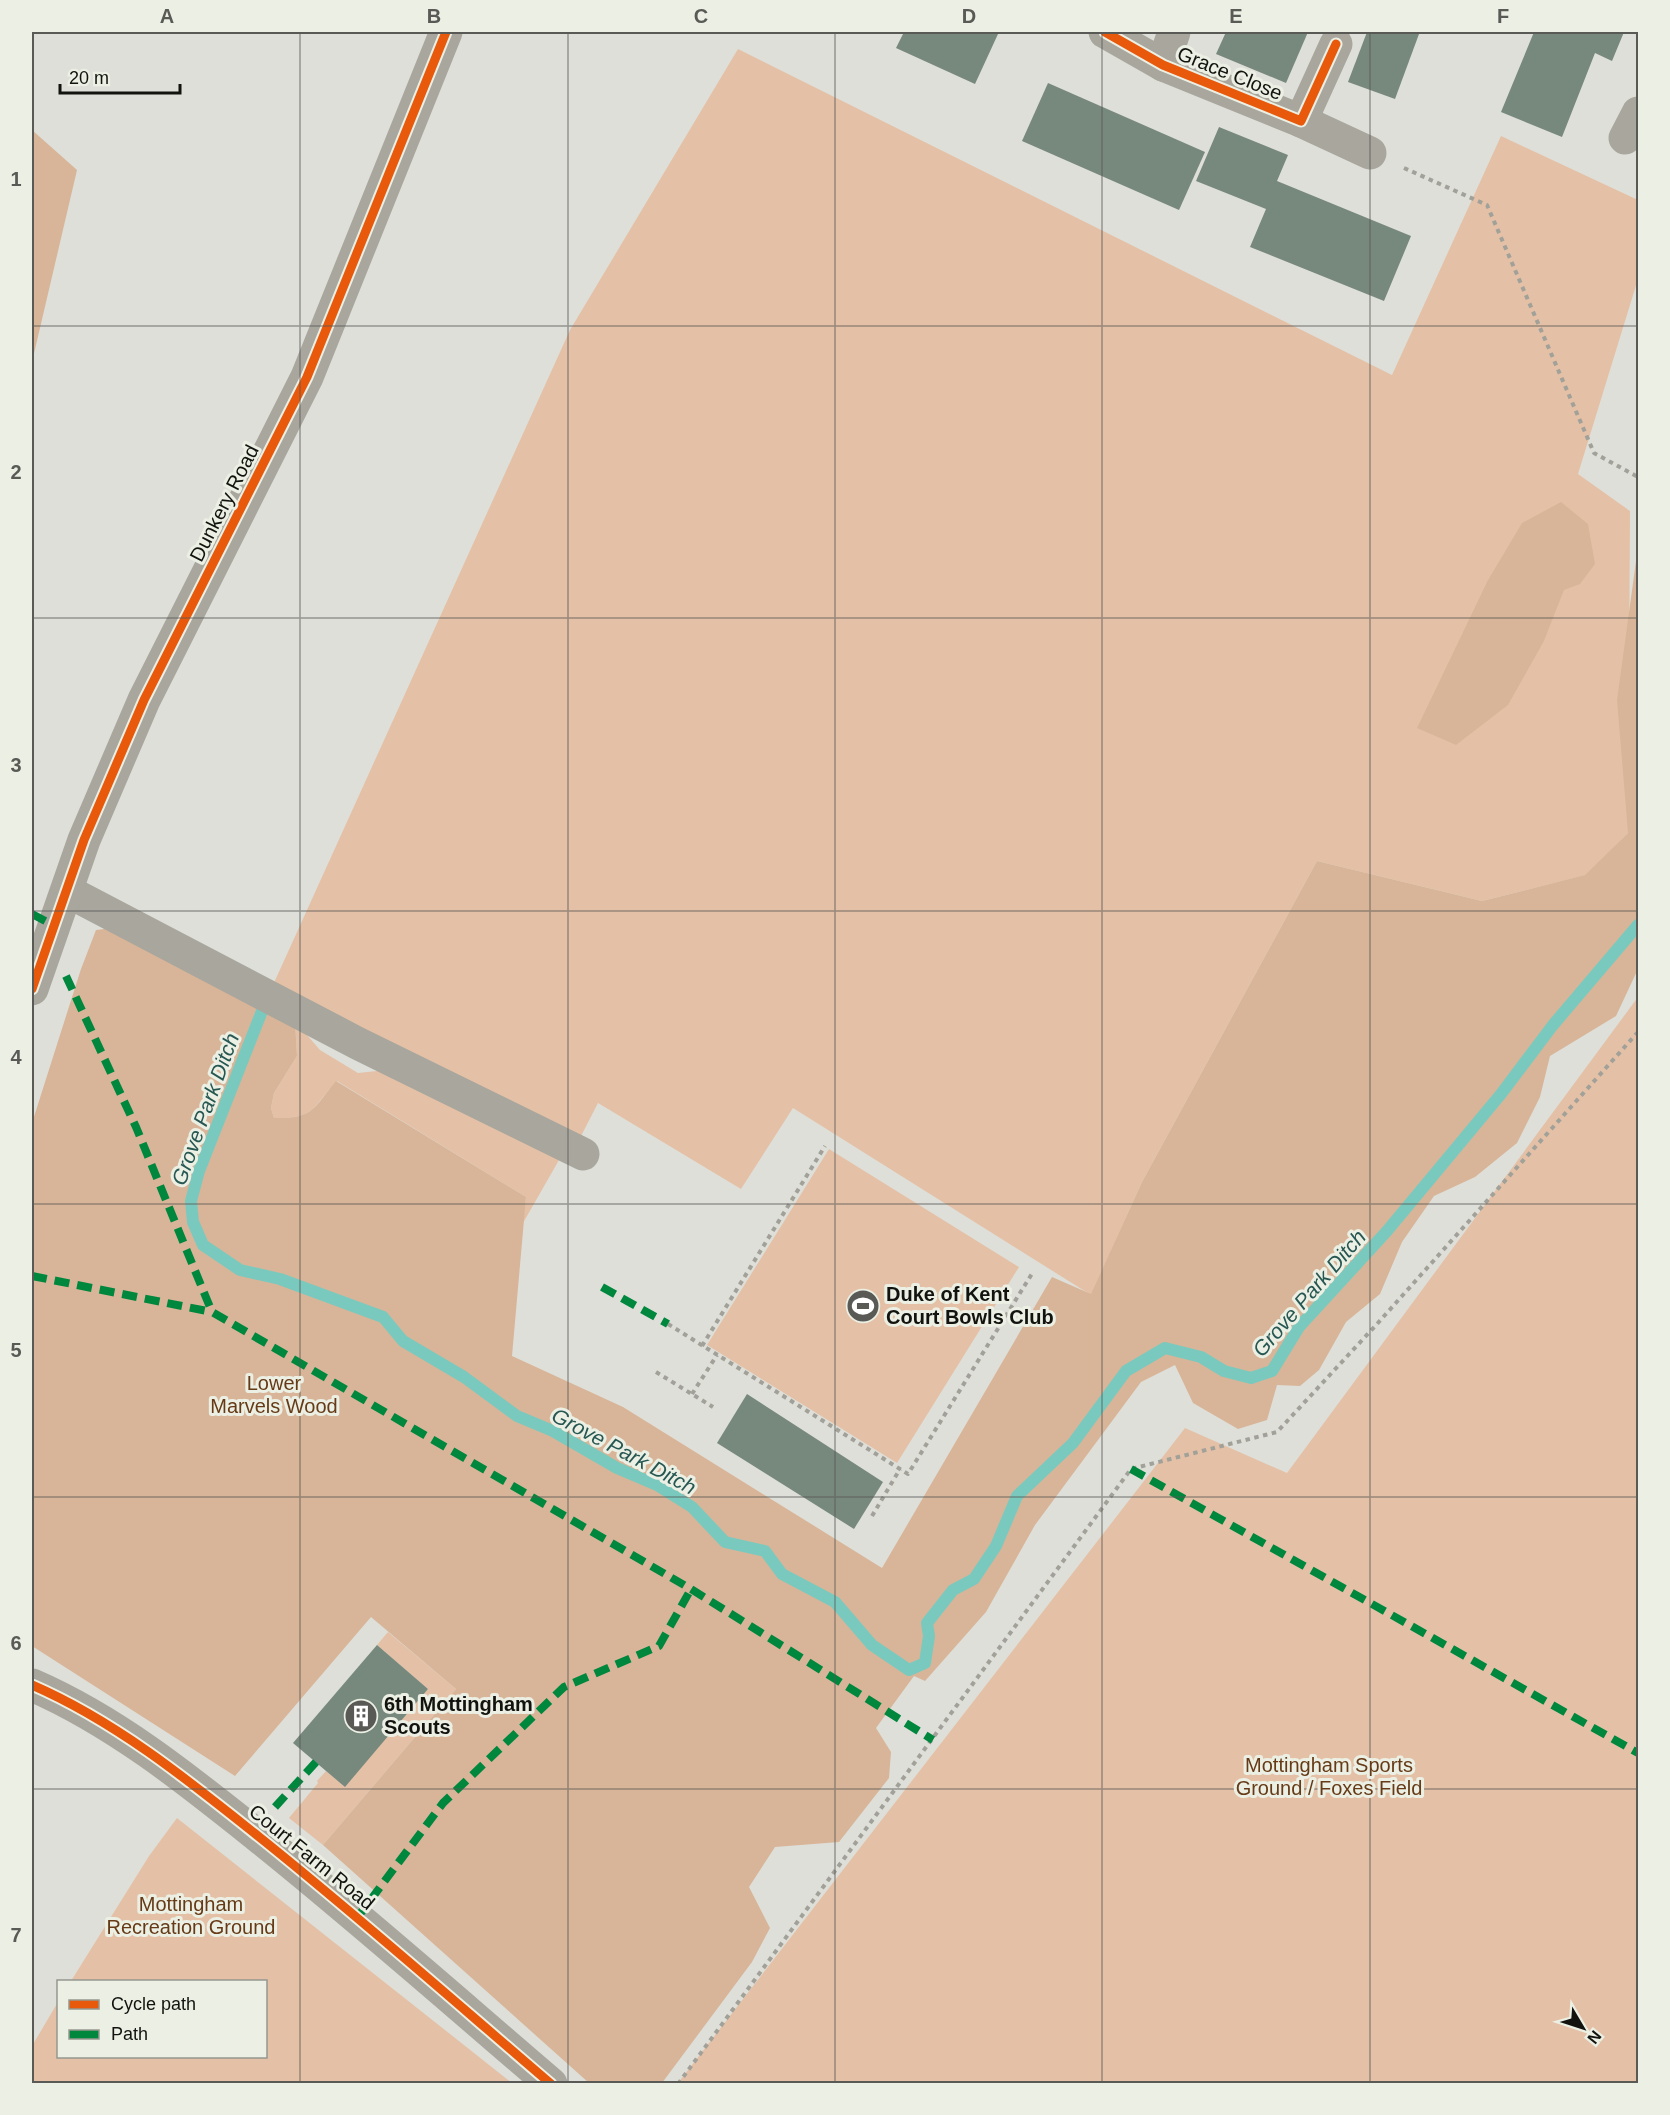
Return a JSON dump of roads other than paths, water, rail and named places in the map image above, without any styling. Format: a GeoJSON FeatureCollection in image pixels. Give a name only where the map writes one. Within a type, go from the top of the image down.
{"type":"FeatureCollection","features":[{"type":"Feature","properties":{"kind":"street","name":"Dunkery Road"},"geometry":{"type":"LineString","coordinates":[[32,989],[84,840],[144,700],[307,377],[447,32]]}},
{"type":"Feature","properties":{"kind":"street","name":"Grace Close"},"geometry":{"type":"LineString","coordinates":[[1105,32],[1163,65],[1301,121],[1370,153]]}},
{"type":"Feature","properties":{"kind":"street"},"geometry":{"type":"LineString","coordinates":[[1163,65],[1174,32]]}},
{"type":"Feature","properties":{"kind":"street","name":"Grace Close"},"geometry":{"type":"LineString","coordinates":[[1301,121],[1336,44]]}},
{"type":"Feature","properties":{"kind":"street"},"geometry":{"type":"LineString","coordinates":[[67,891],[357,1043],[583,1154]]}},
{"type":"Feature","properties":{"kind":"street","name":"Court Farm Road"},"geometry":{"type":"LineString","coordinates":[[32,1685],[89,1713],[195,1785],[304,1873],[550,2084]]}},
{"type":"Feature","properties":{"kind":"waterway","name":"Grove Park Ditch"},"geometry":{"type":"LineString","coordinates":[[264,1006],[199,1171],[191,1201],[193,1222],[203,1245],[240,1270],[280,1279],[383,1317],[403,1341],[464,1377],[517,1416],[553,1431],[617,1468],[657,1485],[692,1507],[725,1542],[765,1551],[782,1574],[835,1602],[872,1645],[909,1670],[925,1663],[929,1636],[927,1623],[953,1590],[974,1579],[996,1546],[1017,1496],[1073,1443],[1126,1371],[1165,1348],[1201,1357],[1224,1371],[1251,1378],[1272,1371],[1299,1327],[1387,1231],[1501,1094],[1553,1025],[1638,925]]}},
{"type":"Feature","properties":{"kind":"place","name":"Duke of Kent Court Bowls Club"},"geometry":{"type":"Point","coordinates":[863,1306]}},
{"type":"Feature","properties":{"kind":"place","name":"6th Mottingham Scouts"},"geometry":{"type":"Point","coordinates":[361,1716]}},
{"type":"Feature","properties":{"kind":"park label","name":"Lower Marvels Wood"},"geometry":{"type":"Point","coordinates":[274,1394]}},
{"type":"Feature","properties":{"kind":"park label","name":"Mottingham Sports Ground / Foxes Field"},"geometry":{"type":"Point","coordinates":[1329,1776]}},
{"type":"Feature","properties":{"kind":"park label","name":"Mottingham Recreation Ground"},"geometry":{"type":"Point","coordinates":[191,1916]}}]}
